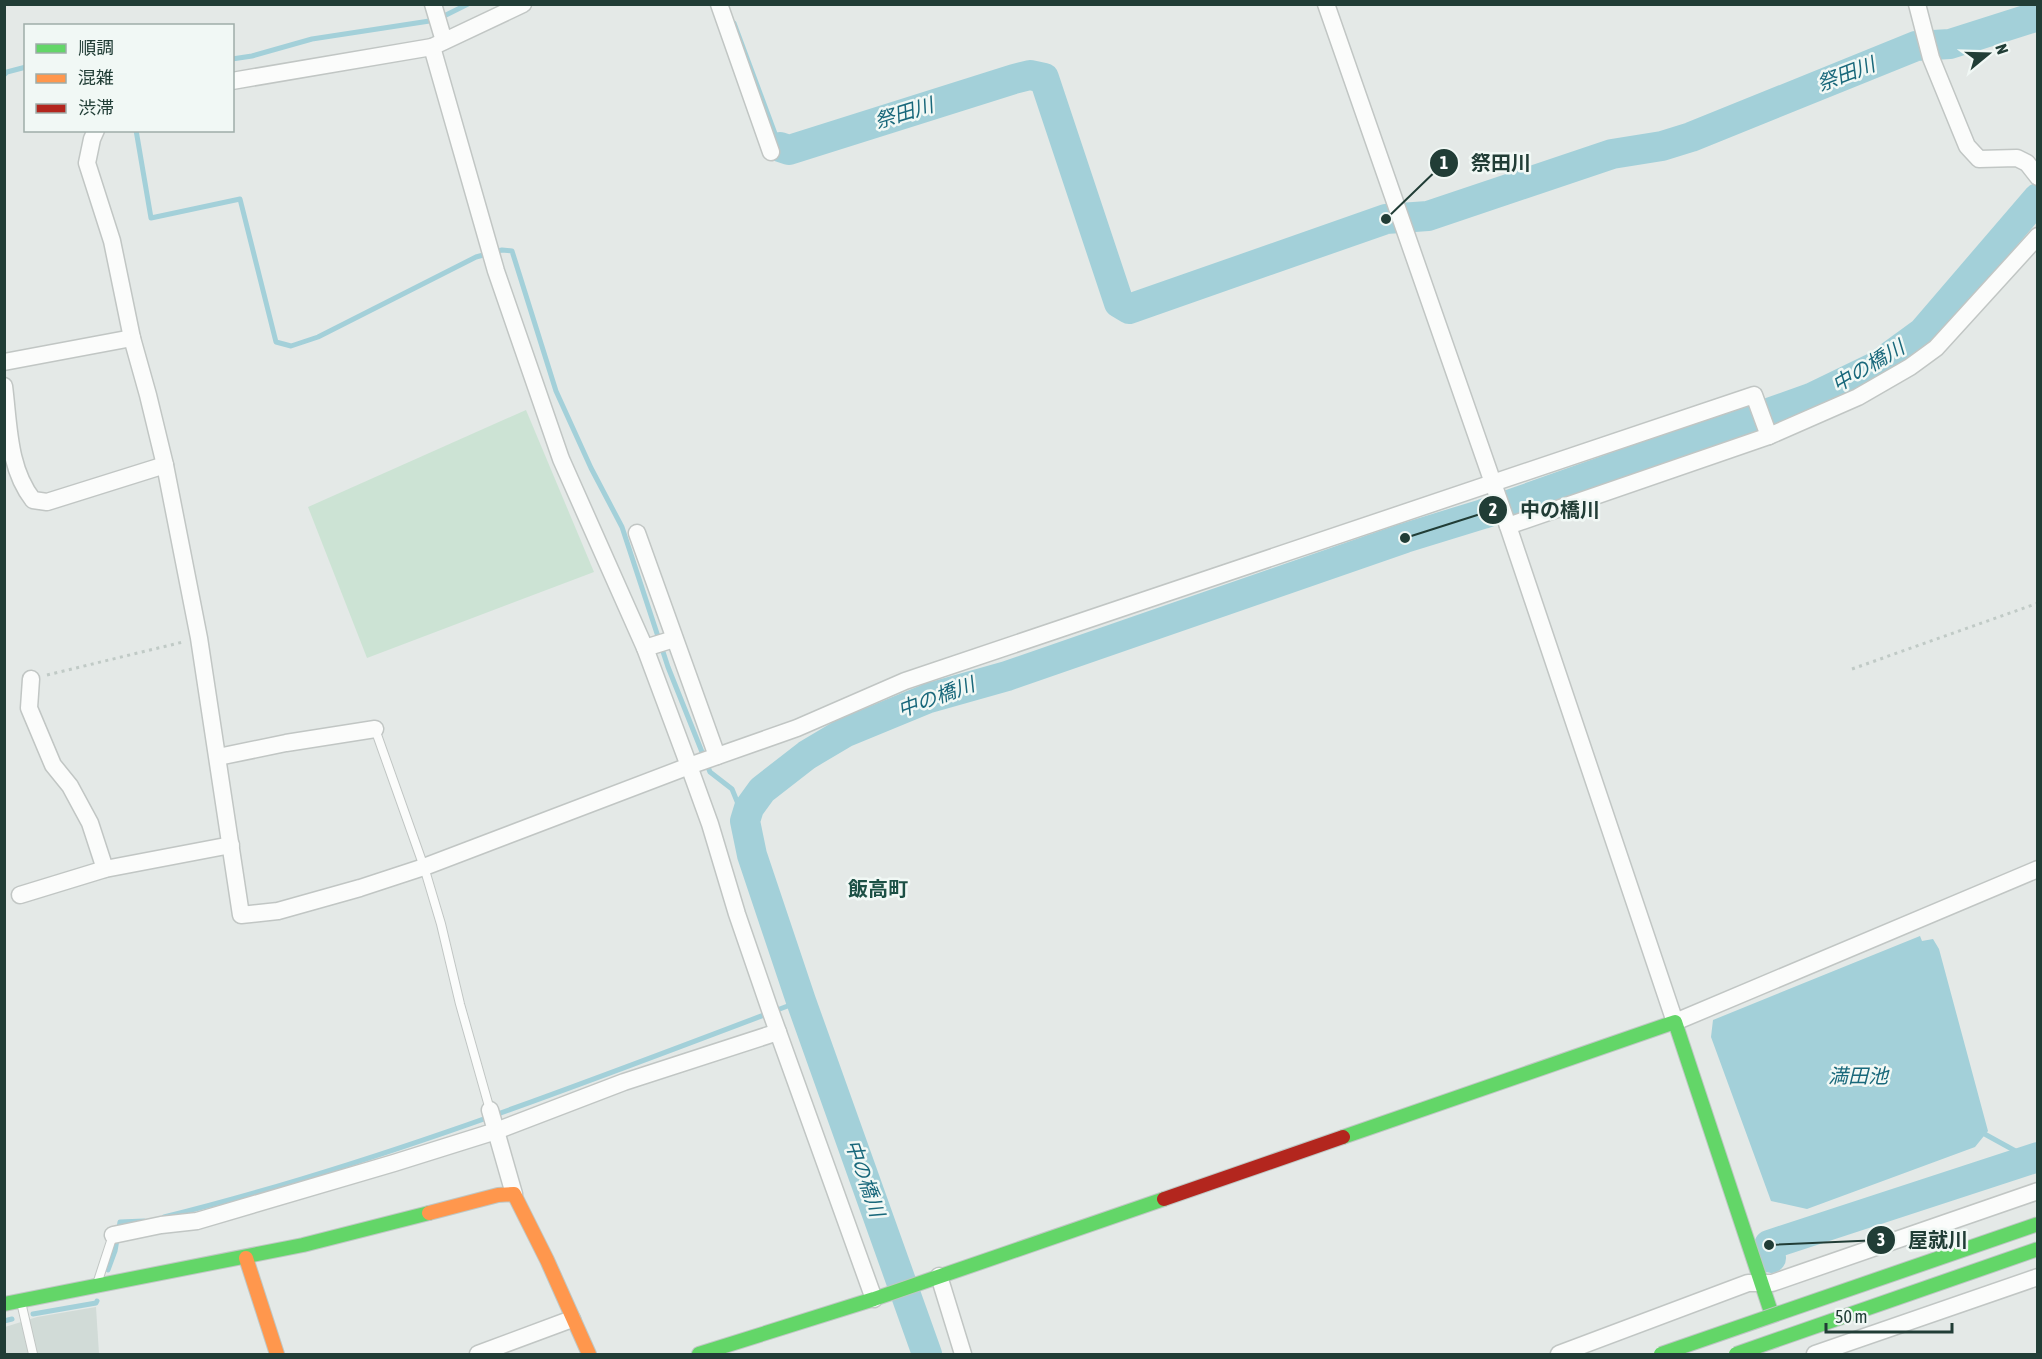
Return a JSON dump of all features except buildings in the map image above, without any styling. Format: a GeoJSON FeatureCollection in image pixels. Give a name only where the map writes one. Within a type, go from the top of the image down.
{"type":"FeatureCollection","features":[{"type":"Feature","properties":{"kind":"main road"},"geometry":{"type":"LineString","coordinates":[[699,1354],[874,1299],[1675,1022],[1771,1312]]}},
{"type":"Feature","properties":{"kind":"main road"},"geometry":{"type":"LineString","coordinates":[[4,1304],[246,1258],[314,1243],[498,1195],[514,1194],[547,1260],[589,1354]]}},
{"type":"Feature","properties":{"kind":"main road"},"geometry":{"type":"LineString","coordinates":[[1661,1354],[2037,1224]]}},
{"type":"Feature","properties":{"kind":"main road"},"geometry":{"type":"LineString","coordinates":[[1736,1354],[2037,1249]]}},
{"type":"Feature","properties":{"kind":"main road"},"geometry":{"type":"LineString","coordinates":[[246,1258],[277,1354]]}},
{"type":"Feature","properties":{"kind":"street"},"geometry":{"type":"LineString","coordinates":[[433,4],[438,44],[496,271],[556,448],[659,644],[704,761],[710,824],[737,914],[874,1299]]}},
{"type":"Feature","properties":{"kind":"street"},"geometry":{"type":"LineString","coordinates":[[234,81],[438,44],[523,4]]}},
{"type":"Feature","properties":{"kind":"street"},"geometry":{"type":"LineString","coordinates":[[719,4],[771,152]]}},
{"type":"Feature","properties":{"kind":"street"},"geometry":{"type":"LineString","coordinates":[[1326,4],[1508,524],[1675,1022],[2037,869]]}},
{"type":"Feature","properties":{"kind":"street"},"geometry":{"type":"LineString","coordinates":[[1917,4],[1932,58],[1967,146],[1979,159],[2017,159],[2027,163],[2037,177]]}},
{"type":"Feature","properties":{"kind":"street"},"geometry":{"type":"LineString","coordinates":[[95,132],[87,163],[112,241],[132,338],[165,465],[199,638],[241,915],[278,911],[424,867],[797,728],[905,681],[1494,485],[1754,395],[1768,434]]}},
{"type":"Feature","properties":{"kind":"street"},"geometry":{"type":"LineString","coordinates":[[1508,524],[1768,434],[1858,397],[1910,368],[1936,348],[2037,236]]}},
{"type":"Feature","properties":{"kind":"street"},"geometry":{"type":"LineString","coordinates":[[4,362],[132,338]]}},
{"type":"Feature","properties":{"kind":"street"},"geometry":{"type":"LineString","coordinates":[[4,386],[8,456],[24,488],[33,500],[47,502],[165,465]]}},
{"type":"Feature","properties":{"kind":"street"},"geometry":{"type":"LineString","coordinates":[[637,533],[659,644],[704,761]]}},
{"type":"Feature","properties":{"kind":"street"},"geometry":{"type":"LineString","coordinates":[[32,679],[29,708],[53,765],[70,786],[90,823],[105,869]]}},
{"type":"Feature","properties":{"kind":"street"},"geometry":{"type":"LineString","coordinates":[[218,757],[286,743],[375,729]]}},
{"type":"Feature","properties":{"kind":"street"},"geometry":{"type":"LineString","coordinates":[[20,895],[105,869],[231,845]]}},
{"type":"Feature","properties":{"kind":"street"},"geometry":{"type":"LineString","coordinates":[[113,1236],[161,1225],[197,1221],[493,1122],[624,1082],[777,1028]]}},
{"type":"Feature","properties":{"kind":"street"},"geometry":{"type":"LineString","coordinates":[[493,1122],[514,1194]]}},
{"type":"Feature","properties":{"kind":"street"},"geometry":{"type":"LineString","coordinates":[[1559,1354],[1748,1283],[1772,1283],[2037,1191]]}},
{"type":"Feature","properties":{"kind":"street"},"geometry":{"type":"LineString","coordinates":[[1815,1354],[2037,1278]]}},
{"type":"Feature","properties":{"kind":"street"},"geometry":{"type":"LineString","coordinates":[[932,1279],[963,1354]]}},
{"type":"Feature","properties":{"kind":"street"},"geometry":{"type":"LineString","coordinates":[[478,1354],[572,1319]]}},
{"type":"Feature","properties":{"kind":"lane"},"geometry":{"type":"LineString","coordinates":[[375,729],[424,867],[493,1122]]}},
{"type":"Feature","properties":{"kind":"lane"},"geometry":{"type":"LineString","coordinates":[[96,1287],[113,1236]]}},
{"type":"Feature","properties":{"kind":"lane"},"geometry":{"type":"LineString","coordinates":[[21,1301],[33,1354]]}},
{"type":"Feature","properties":{"kind":"path"},"geometry":{"type":"LineString","coordinates":[[1852,669],[2037,603]]}},
{"type":"Feature","properties":{"kind":"path"},"geometry":{"type":"LineString","coordinates":[[32,679],[199,638]]}},
{"type":"Feature","properties":{"kind":"shaded area"},"geometry":{"type":"Polygon","coordinates":[[[96,1307],[99,1354],[5,1354],[5,1327],[37,1317],[96,1307]]]}},
{"type":"Feature","properties":{"kind":"green space"},"geometry":{"type":"Polygon","coordinates":[[[526,410],[594,572],[367,658],[308,507],[526,410]]]}},
{"type":"Feature","properties":{"kind":"water","name":"満田池"},"geometry":{"type":"Polygon","coordinates":[[[1920,936],[1922,941],[1933,939],[1939,949],[1988,1131],[1975,1147],[1807,1209],[1771,1201],[1711,1037],[1713,1020],[1920,936]]]}},
{"type":"Feature","properties":{"kind":"waterway"},"geometry":{"type":"LineString","coordinates":[[234,59],[312,39],[436,20],[468,4]]}},
{"type":"Feature","properties":{"kind":"waterway","name":"祭田川"},"geometry":{"type":"LineString","coordinates":[[780,147],[789,150],[1014,79],[1030,75],[1044,78],[1119,303],[1129,309],[1386,219],[1428,216],[1612,154],[1662,146],[1691,137],[1916,46],[1950,44],[2038,16]]}},
{"type":"Feature","properties":{"kind":"waterway"},"geometry":{"type":"LineString","coordinates":[[734,23],[780,147]]}},
{"type":"Feature","properties":{"kind":"waterway"},"geometry":{"type":"LineString","coordinates":[[4,75],[24,68]]}},
{"type":"Feature","properties":{"kind":"waterway"},"geometry":{"type":"LineString","coordinates":[[136,132],[151,218],[240,199],[276,342],[291,346],[318,337],[476,257],[502,250],[512,251],[556,391],[591,468],[622,527],[668,667],[710,772],[732,789],[745,821]]}},
{"type":"Feature","properties":{"kind":"waterway","name":"中の橋川"},"geometry":{"type":"LineString","coordinates":[[927,1354],[801,1001],[752,855],[745,821],[749,808],[762,790],[807,755],[844,733],[929,698],[1007,676],[1405,538],[1483,514],[1811,398],[1875,367],[1923,332],[2038,198]]}},
{"type":"Feature","properties":{"kind":"waterway"},"geometry":{"type":"LineString","coordinates":[[164,1217],[326,1172],[406,1146],[565,1090],[801,1001]]}},
{"type":"Feature","properties":{"kind":"waterway"},"geometry":{"type":"LineString","coordinates":[[1981,1132],[2030,1159]]}},
{"type":"Feature","properties":{"kind":"waterway"},"geometry":{"type":"LineString","coordinates":[[1771,1258],[1769,1245],[2038,1157]]}},
{"type":"Feature","properties":{"kind":"waterway"},"geometry":{"type":"LineString","coordinates":[[108,1270],[115,1251],[120,1222],[144,1221]]}},
{"type":"Feature","properties":{"kind":"waterway"},"geometry":{"type":"LineString","coordinates":[[33,1314],[97,1301]]}},
{"type":"Feature","properties":{"kind":"waterway"},"geometry":{"type":"LineString","coordinates":[[4,1321],[12,1319]]}},
{"type":"Feature","properties":{"kind":"traffic: fast"},"geometry":{"type":"LineString","coordinates":[[1343,1137],[1675,1022],[1771,1312]]}},
{"type":"Feature","properties":{"kind":"traffic: fast"},"geometry":{"type":"LineString","coordinates":[[699,1354],[874,1299],[1164,1199]]}},
{"type":"Feature","properties":{"kind":"traffic: fast"},"geometry":{"type":"LineString","coordinates":[[4,1304],[303,1245],[429,1213]]}},
{"type":"Feature","properties":{"kind":"traffic: fast"},"geometry":{"type":"LineString","coordinates":[[1661,1354],[2038,1224]]}},
{"type":"Feature","properties":{"kind":"traffic: fast"},"geometry":{"type":"LineString","coordinates":[[1736,1354],[2038,1249]]}},
{"type":"Feature","properties":{"kind":"traffic: slow"},"geometry":{"type":"LineString","coordinates":[[429,1213],[498,1195],[514,1194],[547,1260],[589,1354]]}},
{"type":"Feature","properties":{"kind":"traffic: slow"},"geometry":{"type":"LineString","coordinates":[[246,1258],[277,1354]]}},
{"type":"Feature","properties":{"kind":"traffic: jam"},"geometry":{"type":"LineString","coordinates":[[1164,1199],[1343,1137]]}},
{"type":"Feature","properties":{"kind":"place","name":"祭田川"},"geometry":{"type":"Point","coordinates":[1386,219]}},
{"type":"Feature","properties":{"kind":"place","name":"中の橋川"},"geometry":{"type":"Point","coordinates":[1405,538]}},
{"type":"Feature","properties":{"kind":"place","name":"屋就川"},"geometry":{"type":"Point","coordinates":[1769,1245]}},
{"type":"Feature","properties":{"kind":"district","name":"飯高町"},"geometry":{"type":"Point","coordinates":[878,889]}}]}
